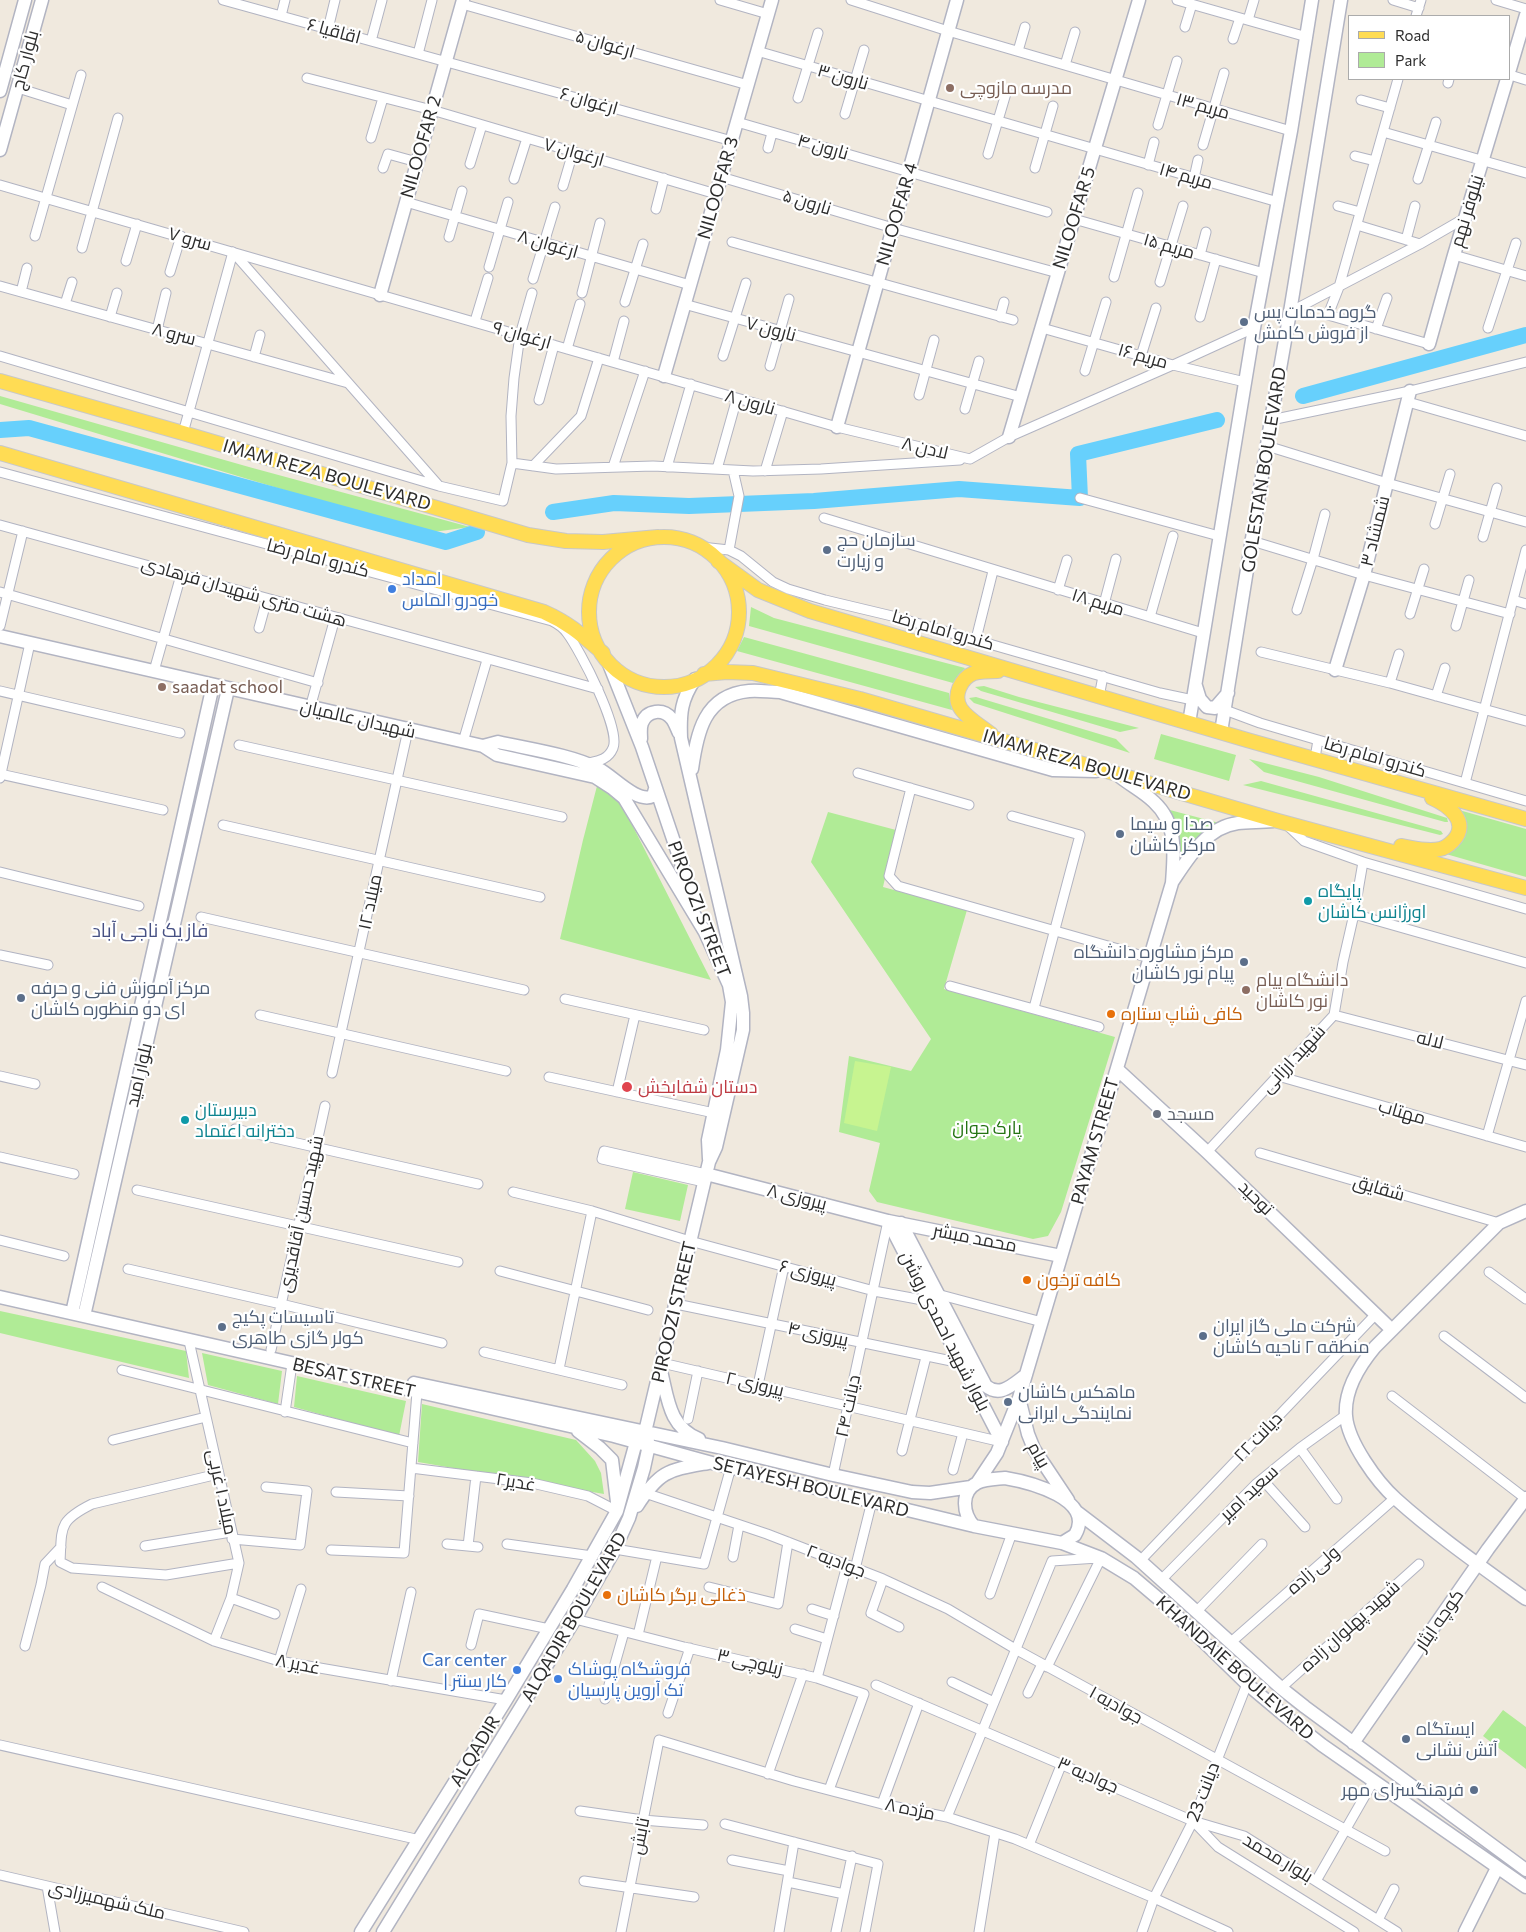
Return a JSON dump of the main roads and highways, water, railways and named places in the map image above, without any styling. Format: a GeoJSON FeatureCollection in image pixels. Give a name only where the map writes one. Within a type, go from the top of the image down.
{"type":"FeatureCollection","features":[{"type":"Feature","properties":{"kind":"main road","name":"بلوار کاج"},"geometry":{"type":"LineString","coordinates":[[1,86],[25,0]]}},
{"type":"Feature","properties":{"kind":"main road","name":"بلوار کاج"},"geometry":{"type":"LineString","coordinates":[[0,150],[42,0]]}},
{"type":"Feature","properties":{"kind":"main road","name":"NILOOFAR 3"},"geometry":{"type":"LineString","coordinates":[[664,376],[772,0]]}},
{"type":"Feature","properties":{"kind":"main road","name":"NILOOFAR 4"},"geometry":{"type":"LineString","coordinates":[[837,427],[957,0]]}},
{"type":"Feature","properties":{"kind":"main road","name":"NILOOFAR 5"},"geometry":{"type":"LineString","coordinates":[[1009,436],[1139,0]]}},
{"type":"Feature","properties":{"kind":"main road","name":"GOLESTAN BOULEVARD"},"geometry":{"type":"LineString","coordinates":[[1189,723],[1254,328],[1292,131],[1312,0]]}},
{"type":"Feature","properties":{"kind":"main road","name":"GOLESTAN BOULEVARD"},"geometry":{"type":"LineString","coordinates":[[1222,732],[1271,420],[1341,0]]}},
{"type":"Feature","properties":{"kind":"main road","name":"NILOOFAR 2"},"geometry":{"type":"LineString","coordinates":[[380,295],[462,2]]}},
{"type":"Feature","properties":{"kind":"main road"},"geometry":{"type":"LineString","coordinates":[[1511,65],[1526,14]]}},
{"type":"Feature","properties":{"kind":"main road","name":"نیلوفر نهم"},"geometry":{"type":"LineString","coordinates":[[1429,344],[1507,80]]}},
{"type":"Feature","properties":{"kind":"main road","name":"IMAM REZA BOULEVARD"},"geometry":{"type":"LineString","coordinates":[[0,381],[183,432],[528,535],[566,541],[603,542],[658,537]]}},
{"type":"Feature","properties":{"kind":"main road","name":"شمشاد ۳"},"geometry":{"type":"LineString","coordinates":[[1334,670],[1364,575],[1409,396]]}},
{"type":"Feature","properties":{"kind":"main road"},"geometry":{"type":"LineString","coordinates":[[0,453],[381,570],[544,612],[565,621],[579,631],[606,659],[628,678],[642,684],[657,687],[678,685],[712,670],[730,646],[736,632],[738,602],[734,587],[718,561]]}},
{"type":"Feature","properties":{"kind":"main road"},"geometry":{"type":"LineString","coordinates":[[606,659],[594,639],[589,617],[591,593],[600,572],[615,554],[635,542],[658,537],[673,538],[688,541],[701,547],[745,582],[777,599],[889,635],[1099,697],[1526,819]]}},
{"type":"Feature","properties":{"kind":"main road","name":"شهیدان عالمیان"},"geometry":{"type":"LineString","coordinates":[[0,636],[483,746]]}},
{"type":"Feature","properties":{"kind":"main road","name":"PIROOZI STREET"},"geometry":{"type":"LineString","coordinates":[[606,659],[642,748],[706,934],[729,985],[732,1002],[727,1050],[707,1147],[706,1173]]}},
{"type":"Feature","properties":{"kind":"main road"},"geometry":{"type":"LineString","coordinates":[[996,738],[962,711],[958,702],[958,692],[962,683],[974,674],[1011,671]]}},
{"type":"Feature","properties":{"kind":"main road","name":"IMAM REZA BOULEVARD"},"geometry":{"type":"LineString","coordinates":[[699,676],[727,672],[753,673],[860,699],[1281,822],[1526,888]]}},
{"type":"Feature","properties":{"kind":"main road","name":"PIROOZI STREET"},"geometry":{"type":"LineString","coordinates":[[645,1432],[706,1173],[716,1147],[743,1030],[744,1013],[681,738],[680,717],[682,701],[699,676]]}},
{"type":"Feature","properties":{"kind":"main road","name":"بلوار امید"},"geometry":{"type":"LineString","coordinates":[[79,1310],[144,1023],[213,686]]}},
{"type":"Feature","properties":{"kind":"main road"},"geometry":{"type":"LineString","coordinates":[[1196,686],[1200,699],[1208,707],[1215,708],[1228,692]]}},
{"type":"Feature","properties":{"kind":"main road","name":"بلوار امید"},"geometry":{"type":"LineString","coordinates":[[144,1023],[228,689]]}},
{"type":"Feature","properties":{"kind":"main road"},"geometry":{"type":"LineString","coordinates":[[691,776],[697,736],[704,719],[711,710],[722,700],[738,693],[758,691],[780,692],[1053,770],[1111,773],[1156,803],[1169,824],[1173,835],[1174,849],[1172,883]]}},
{"type":"Feature","properties":{"kind":"main road"},"geometry":{"type":"LineString","coordinates":[[826,705],[860,699]]}},
{"type":"Feature","properties":{"kind":"main road"},"geometry":{"type":"LineString","coordinates":[[642,748],[642,722],[652,712],[662,711],[667,714],[672,719],[681,738]]}},
{"type":"Feature","properties":{"kind":"main road"},"geometry":{"type":"LineString","coordinates":[[483,746],[498,742],[588,763],[637,795],[649,798],[654,794],[655,789]]}},
{"type":"Feature","properties":{"kind":"main road"},"geometry":{"type":"LineString","coordinates":[[483,746],[497,755],[595,777],[624,798],[706,934]]}},
{"type":"Feature","properties":{"kind":"main road"},"geometry":{"type":"LineString","coordinates":[[1334,836],[1424,850],[1439,849],[1449,845],[1456,838],[1459,831],[1459,821],[1454,811],[1442,802],[1393,780]]}},
{"type":"Feature","properties":{"kind":"main road"},"geometry":{"type":"LineString","coordinates":[[1172,883],[1192,853],[1208,836],[1218,830],[1238,823],[1281,822]]}},
{"type":"Feature","properties":{"kind":"main road","name":"PAYAM STREET"},"geometry":{"type":"LineString","coordinates":[[974,1526],[967,1516],[966,1498],[1002,1442],[1019,1398],[1172,883]]}},
{"type":"Feature","properties":{"kind":"main road","name":"توحید"},"geometry":{"type":"LineString","coordinates":[[1116,1069],[1208,1152],[1392,1330]]}},
{"type":"Feature","properties":{"kind":"main road","name":"پیروزی ۸"},"geometry":{"type":"LineString","coordinates":[[706,1173],[888,1221]]}},
{"type":"Feature","properties":{"kind":"main road"},"geometry":{"type":"LineString","coordinates":[[1526,1211],[1498,1222],[1375,1347],[1358,1369],[1350,1391],[1346,1415],[1349,1430],[1355,1444],[1372,1471],[1395,1498],[1478,1564],[1526,1598]]}},
{"type":"Feature","properties":{"kind":"main road","name":"محمد مبشر"},"geometry":{"type":"LineString","coordinates":[[888,1221],[1061,1256]]}},
{"type":"Feature","properties":{"kind":"main road","name":"بلوار شهید احمدی روشن"},"geometry":{"type":"LineString","coordinates":[[888,1221],[947,1324],[986,1386],[998,1392],[1003,1391],[1026,1375]]}},
{"type":"Feature","properties":{"kind":"main road","name":"بلوار شهید احمدی روشن"},"geometry":{"type":"LineString","coordinates":[[901,1224],[933,1297]]}},
{"type":"Feature","properties":{"kind":"main road","name":"BESAT STREET"},"geometry":{"type":"LineString","coordinates":[[0,1288],[189,1341],[649,1445]]}},
{"type":"Feature","properties":{"kind":"main road","name":"BESAT STREET"},"geometry":{"type":"LineString","coordinates":[[0,1297],[79,1310],[271,1350],[419,1384],[645,1432]]}},
{"type":"Feature","properties":{"kind":"main road","name":"بلوار شهید احمدی روشن"},"geometry":{"type":"LineString","coordinates":[[947,1324],[961,1363],[1002,1442]]}},
{"type":"Feature","properties":{"kind":"main road"},"geometry":{"type":"LineString","coordinates":[[662,1366],[675,1421],[692,1436],[722,1448]]}},
{"type":"Feature","properties":{"kind":"main road","name":"پیام"},"geometry":{"type":"LineString","coordinates":[[1019,1398],[1028,1434],[1034,1449],[1075,1509]]}},
{"type":"Feature","properties":{"kind":"main road"},"geometry":{"type":"LineString","coordinates":[[574,1428],[589,1438],[612,1460],[617,1511]]}},
{"type":"Feature","properties":{"kind":"main road"},"geometry":{"type":"LineString","coordinates":[[645,1432],[649,1445]]}},
{"type":"Feature","properties":{"kind":"main road","name":"ALQADIR"},"geometry":{"type":"LineString","coordinates":[[361,1932],[420,1840],[592,1556],[617,1511],[636,1442],[645,1432]]}},
{"type":"Feature","properties":{"kind":"main road","name":"SETAYESH BOULEVARD"},"geometry":{"type":"LineString","coordinates":[[645,1432],[912,1492],[930,1493],[996,1479],[1021,1481],[1052,1492],[1075,1509]]}},
{"type":"Feature","properties":{"kind":"main road","name":"SETAYESH BOULEVARD"},"geometry":{"type":"LineString","coordinates":[[649,1445],[731,1467],[1012,1534]]}},
{"type":"Feature","properties":{"kind":"main road","name":"ALQADIR BOULEVARD"},"geometry":{"type":"LineString","coordinates":[[383,1932],[588,1598],[615,1549],[630,1518],[649,1445]]}},
{"type":"Feature","properties":{"kind":"main road"},"geometry":{"type":"LineString","coordinates":[[630,1518],[645,1493],[664,1473],[712,1462]]}},
{"type":"Feature","properties":{"kind":"main road"},"geometry":{"type":"LineString","coordinates":[[789,1481],[793,1465]]}},
{"type":"Feature","properties":{"kind":"main road","name":"کوچه ایثار"},"geometry":{"type":"LineString","coordinates":[[1353,1743],[1526,1498]]}},
{"type":"Feature","properties":{"kind":"main road"},"geometry":{"type":"LineString","coordinates":[[1062,1543],[1072,1539],[1078,1531],[1080,1521],[1075,1509]]}},
{"type":"Feature","properties":{"kind":"main road","name":"KHANDAIE BOULEVARD"},"geometry":{"type":"LineString","coordinates":[[1075,1509],[1140,1561],[1281,1688],[1526,1870]]}},
{"type":"Feature","properties":{"kind":"main road","name":"KHANDAIE BOULEVARD"},"geometry":{"type":"LineString","coordinates":[[1012,1534],[1062,1543],[1101,1558],[1145,1588],[1247,1684],[1322,1745],[1526,1887]]}},
{"type":"Feature","properties":{"kind":"main road"},"geometry":{"type":"LineString","coordinates":[[573,1589],[588,1598]]}},
{"type":"Feature","properties":{"kind":"main road"},"geometry":{"type":"LineString","coordinates":[[1465,1932],[1497,1868]]}},
{"type":"Feature","properties":{"kind":"waterway"},"geometry":{"type":"LineString","coordinates":[[1303,396],[1526,335]]}},
{"type":"Feature","properties":{"kind":"waterway"},"geometry":{"type":"LineString","coordinates":[[553,512],[614,503],[689,506],[814,501],[959,489],[1080,498],[1078,454],[1217,420]]}},
{"type":"Feature","properties":{"kind":"waterway"},"geometry":{"type":"LineString","coordinates":[[0,430],[29,428],[446,542],[477,532]]}},
{"type":"Feature","properties":{"kind":"place","name":"مدرسه مازوچی"},"geometry":{"type":"Point","coordinates":[950,88]}},
{"type":"Feature","properties":{"kind":"place","name":"گروه خدمات پس از فروش کامش"},"geometry":{"type":"Point","coordinates":[1244,322]}},
{"type":"Feature","properties":{"kind":"place","name":"سازمان حج و زیارت"},"geometry":{"type":"Point","coordinates":[827,550]}},
{"type":"Feature","properties":{"kind":"place","name":"امداد خودرو الماس"},"geometry":{"type":"Point","coordinates":[392,589]}},
{"type":"Feature","properties":{"kind":"place","name":"saadat school"},"geometry":{"type":"Point","coordinates":[162,687]}},
{"type":"Feature","properties":{"kind":"place","name":"صدا و سیما مرکز کاشان"},"geometry":{"type":"Point","coordinates":[1120,834]}},
{"type":"Feature","properties":{"kind":"place","name":"پایگاه اورژانس کاشان"},"geometry":{"type":"Point","coordinates":[1308,901]}},
{"type":"Feature","properties":{"kind":"place","name":"مرکز مشاوره دانشگاه پیام نور کاشان"},"geometry":{"type":"Point","coordinates":[1244,962]}},
{"type":"Feature","properties":{"kind":"place","name":"دانشگاه پیام نور کاشان"},"geometry":{"type":"Point","coordinates":[1246,990]}},
{"type":"Feature","properties":{"kind":"place","name":"مرکز آموزش فنی و حرفه ای دو منظوره کاشان"},"geometry":{"type":"Point","coordinates":[21,998]}},
{"type":"Feature","properties":{"kind":"place","name":"کافی شاپ ستاره"},"geometry":{"type":"Point","coordinates":[1111,1014]}},
{"type":"Feature","properties":{"kind":"place","name":"دستان شفابخش"},"geometry":{"type":"Point","coordinates":[627,1087]}},
{"type":"Feature","properties":{"kind":"place","name":"مسجد"},"geometry":{"type":"Point","coordinates":[1157,1114]}},
{"type":"Feature","properties":{"kind":"place","name":"دبیرستان دخترانه اعتماد"},"geometry":{"type":"Point","coordinates":[185,1120]}},
{"type":"Feature","properties":{"kind":"place","name":"کافه ترخون"},"geometry":{"type":"Point","coordinates":[1027,1280]}},
{"type":"Feature","properties":{"kind":"place","name":"تاسیسات پکیج کولر گازی طاهری"},"geometry":{"type":"Point","coordinates":[222,1327]}},
{"type":"Feature","properties":{"kind":"place","name":"شرکت ملی گاز ایران منطقه ۲ ناحیه کاشان"},"geometry":{"type":"Point","coordinates":[1203,1336]}},
{"type":"Feature","properties":{"kind":"place","name":"ماهکس کاشان نمایندگی ایرانی"},"geometry":{"type":"Point","coordinates":[1008,1402]}},
{"type":"Feature","properties":{"kind":"place","name":"ذغالی برگر کاشان"},"geometry":{"type":"Point","coordinates":[607,1595]}},
{"type":"Feature","properties":{"kind":"place","name":"Car center | کار سنتر"},"geometry":{"type":"Point","coordinates":[517,1670]}},
{"type":"Feature","properties":{"kind":"place","name":"فروشگاه پوشاک تک آروین پارسیان"},"geometry":{"type":"Point","coordinates":[558,1679]}},
{"type":"Feature","properties":{"kind":"place","name":"ایستگاه آتش نشانی"},"geometry":{"type":"Point","coordinates":[1406,1739]}},
{"type":"Feature","properties":{"kind":"place","name":"فرهنگسرای مهر"},"geometry":{"type":"Point","coordinates":[1474,1790]}},
{"type":"Feature","properties":{"kind":"district","name":"فاز یک ناجی آباد"},"geometry":{"type":"Point","coordinates":[150,931]}},
{"type":"Feature","properties":{"kind":"park label","name":"پارک جوان"},"geometry":{"type":"Point","coordinates":[987,1128]}}]}
